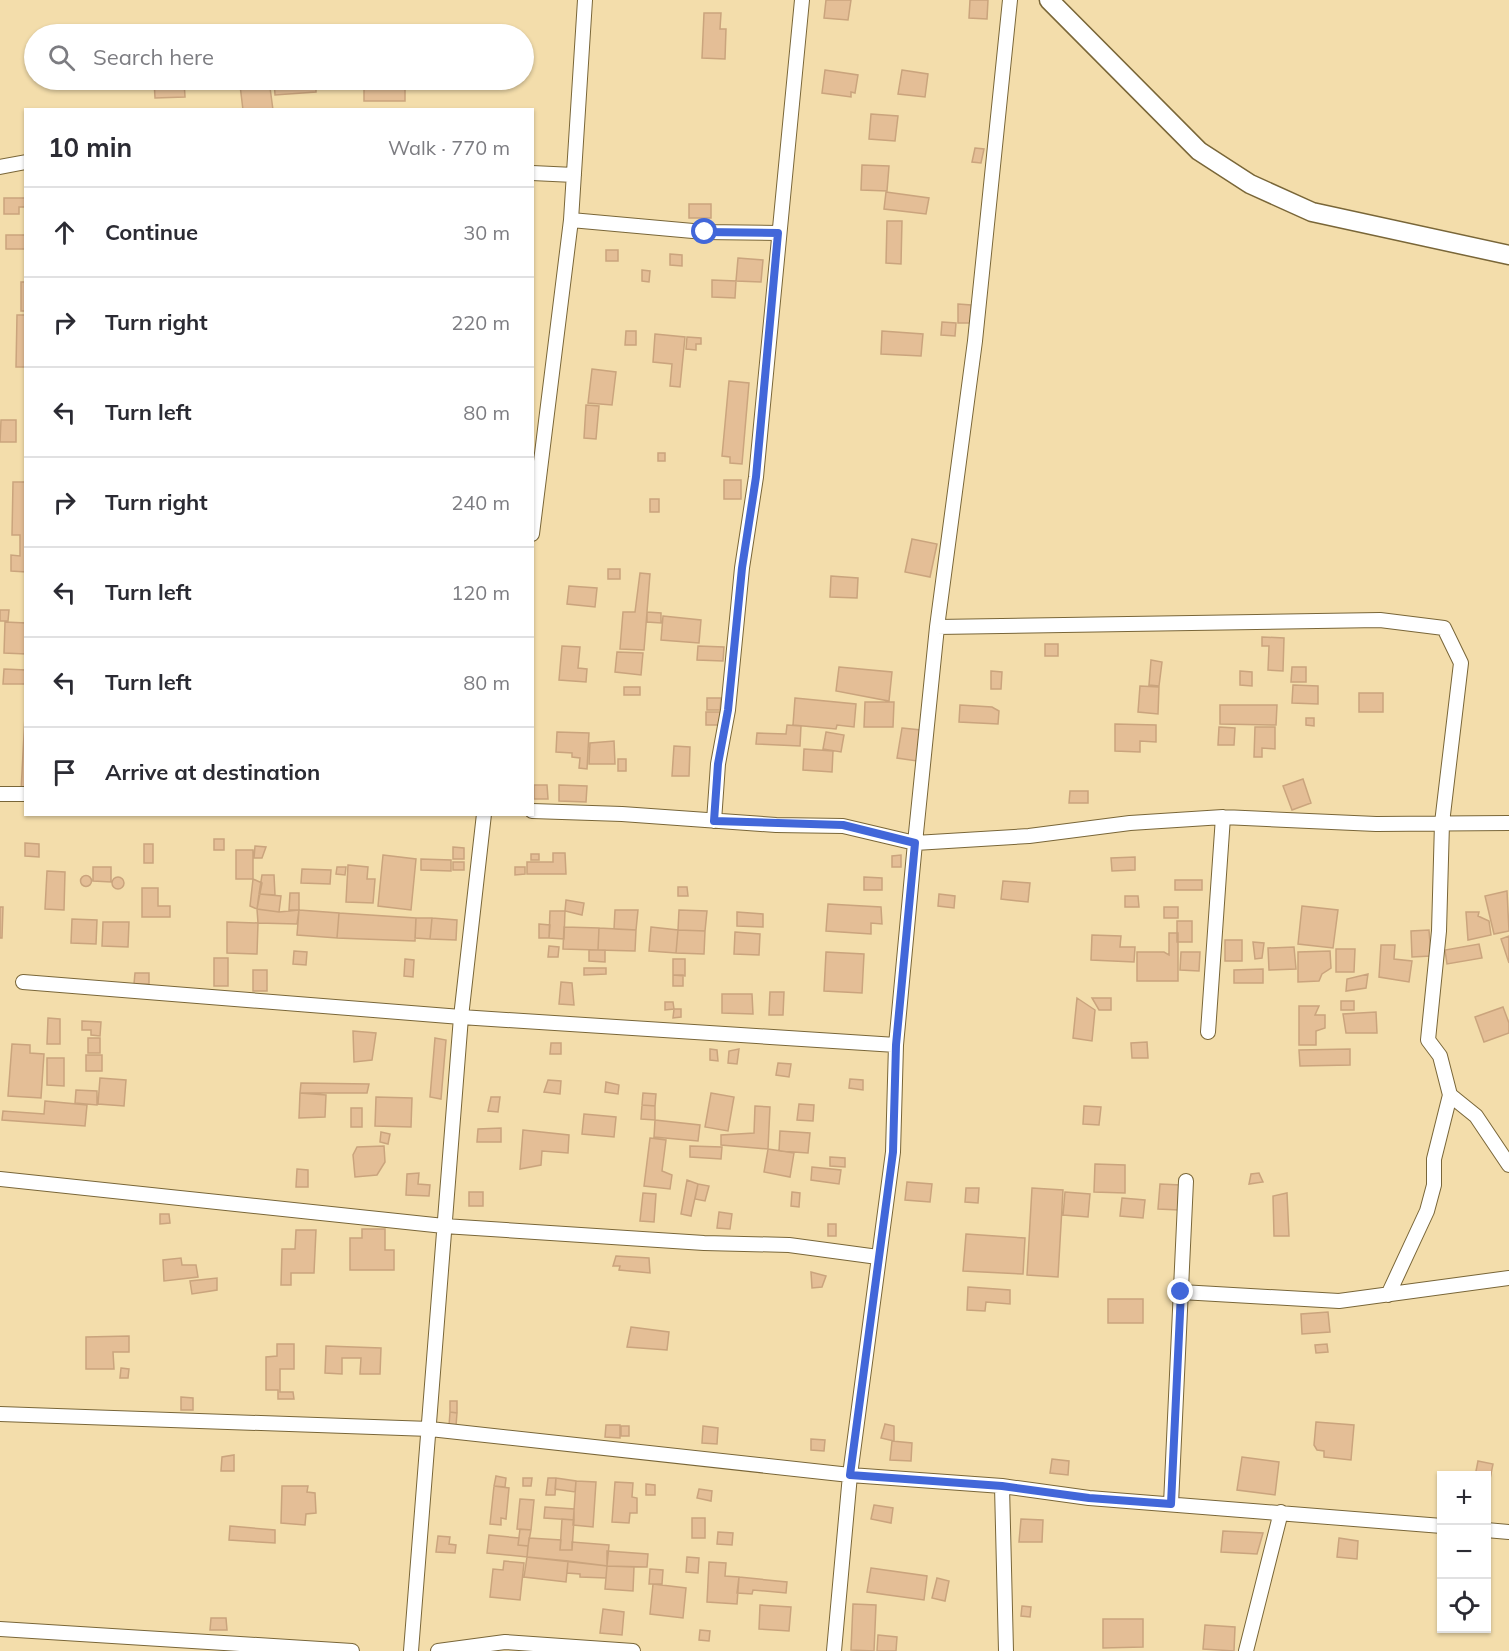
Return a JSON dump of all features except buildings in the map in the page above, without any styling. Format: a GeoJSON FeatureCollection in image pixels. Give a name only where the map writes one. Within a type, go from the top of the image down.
{"type":"FeatureCollection","features":[{"type":"Feature","properties":{"kind":"street"},"geometry":{"type":"LineString","coordinates":[[534,518],[571,220],[585,0]]}},
{"type":"Feature","properties":{"kind":"street"},"geometry":{"type":"LineString","coordinates":[[714,821],[718,764],[728,710],[742,568],[756,477],[802,0]]}},
{"type":"Feature","properties":{"kind":"street"},"geometry":{"type":"LineString","coordinates":[[834,1651],[850,1475],[893,1152],[896,1045],[937,627],[975,341],[1010,0]]}},
{"type":"Feature","properties":{"kind":"street"},"geometry":{"type":"LineString","coordinates":[[1049,0],[1199,152],[1250,184],[1312,212],[1509,255]]}},
{"type":"Feature","properties":{"kind":"street"},"geometry":{"type":"LineString","coordinates":[[0,167],[24,162]]}},
{"type":"Feature","properties":{"kind":"street"},"geometry":{"type":"LineString","coordinates":[[534,173],[574,175]]}},
{"type":"Feature","properties":{"kind":"street"},"geometry":{"type":"LineString","coordinates":[[571,220],[705,232],[778,233]]}},
{"type":"Feature","properties":{"kind":"street"},"geometry":{"type":"LineString","coordinates":[[937,627],[1380,620],[1444,628],[1461,663],[1442,823],[1439,931],[1428,1040],[1440,1056],[1450,1095],[1434,1160],[1434,1185],[1426,1211],[1388,1295]]}},
{"type":"Feature","properties":{"kind":"street"},"geometry":{"type":"LineString","coordinates":[[0,794],[24,794]]}},
{"type":"Feature","properties":{"kind":"street"},"geometry":{"type":"LineString","coordinates":[[534,811],[843,825],[915,843],[1029,836],[1130,823],[1223,817],[1376,824],[1509,823]]}},
{"type":"Feature","properties":{"kind":"street"},"geometry":{"type":"LineString","coordinates":[[411,1651],[462,1017],[484,816]]}},
{"type":"Feature","properties":{"kind":"street"},"geometry":{"type":"LineString","coordinates":[[1208,1032],[1223,817]]}},
{"type":"Feature","properties":{"kind":"street"},"geometry":{"type":"LineString","coordinates":[[23,982],[462,1017],[896,1045]]}},
{"type":"Feature","properties":{"kind":"street"},"geometry":{"type":"LineString","coordinates":[[1450,1095],[1476,1116],[1509,1165]]}},
{"type":"Feature","properties":{"kind":"street"},"geometry":{"type":"LineString","coordinates":[[0,1179],[444,1226],[704,1243],[789,1245],[878,1257]]}},
{"type":"Feature","properties":{"kind":"street"},"geometry":{"type":"LineString","coordinates":[[1171,1504],[1186,1181]]}},
{"type":"Feature","properties":{"kind":"street"},"geometry":{"type":"LineString","coordinates":[[1181,1292],[1339,1301],[1509,1278]]}},
{"type":"Feature","properties":{"kind":"street"},"geometry":{"type":"LineString","coordinates":[[0,1414],[430,1429],[850,1475],[1002,1486],[1089,1498],[1437,1526]]}},
{"type":"Feature","properties":{"kind":"street"},"geometry":{"type":"LineString","coordinates":[[1002,1486],[1006,1651]]}},
{"type":"Feature","properties":{"kind":"street"},"geometry":{"type":"LineString","coordinates":[[1246,1651],[1281,1512]]}},
{"type":"Feature","properties":{"kind":"street"},"geometry":{"type":"LineString","coordinates":[[1491,1530],[1509,1532]]}},
{"type":"Feature","properties":{"kind":"street"},"geometry":{"type":"LineString","coordinates":[[0,1629],[352,1651]]}},
{"type":"Feature","properties":{"kind":"street"},"geometry":{"type":"LineString","coordinates":[[438,1651],[505,1642],[633,1651]]}},
{"type":"Feature","properties":{"kind":"route"},"geometry":{"type":"LineString","coordinates":[[705,232],[778,233],[756,477],[742,568],[728,710],[718,764],[714,821],[776,825],[843,825],[915,843],[896,1045],[893,1152],[885,1196],[850,1475],[1002,1486],[1089,1498],[1171,1504],[1181,1292]]}}]}
